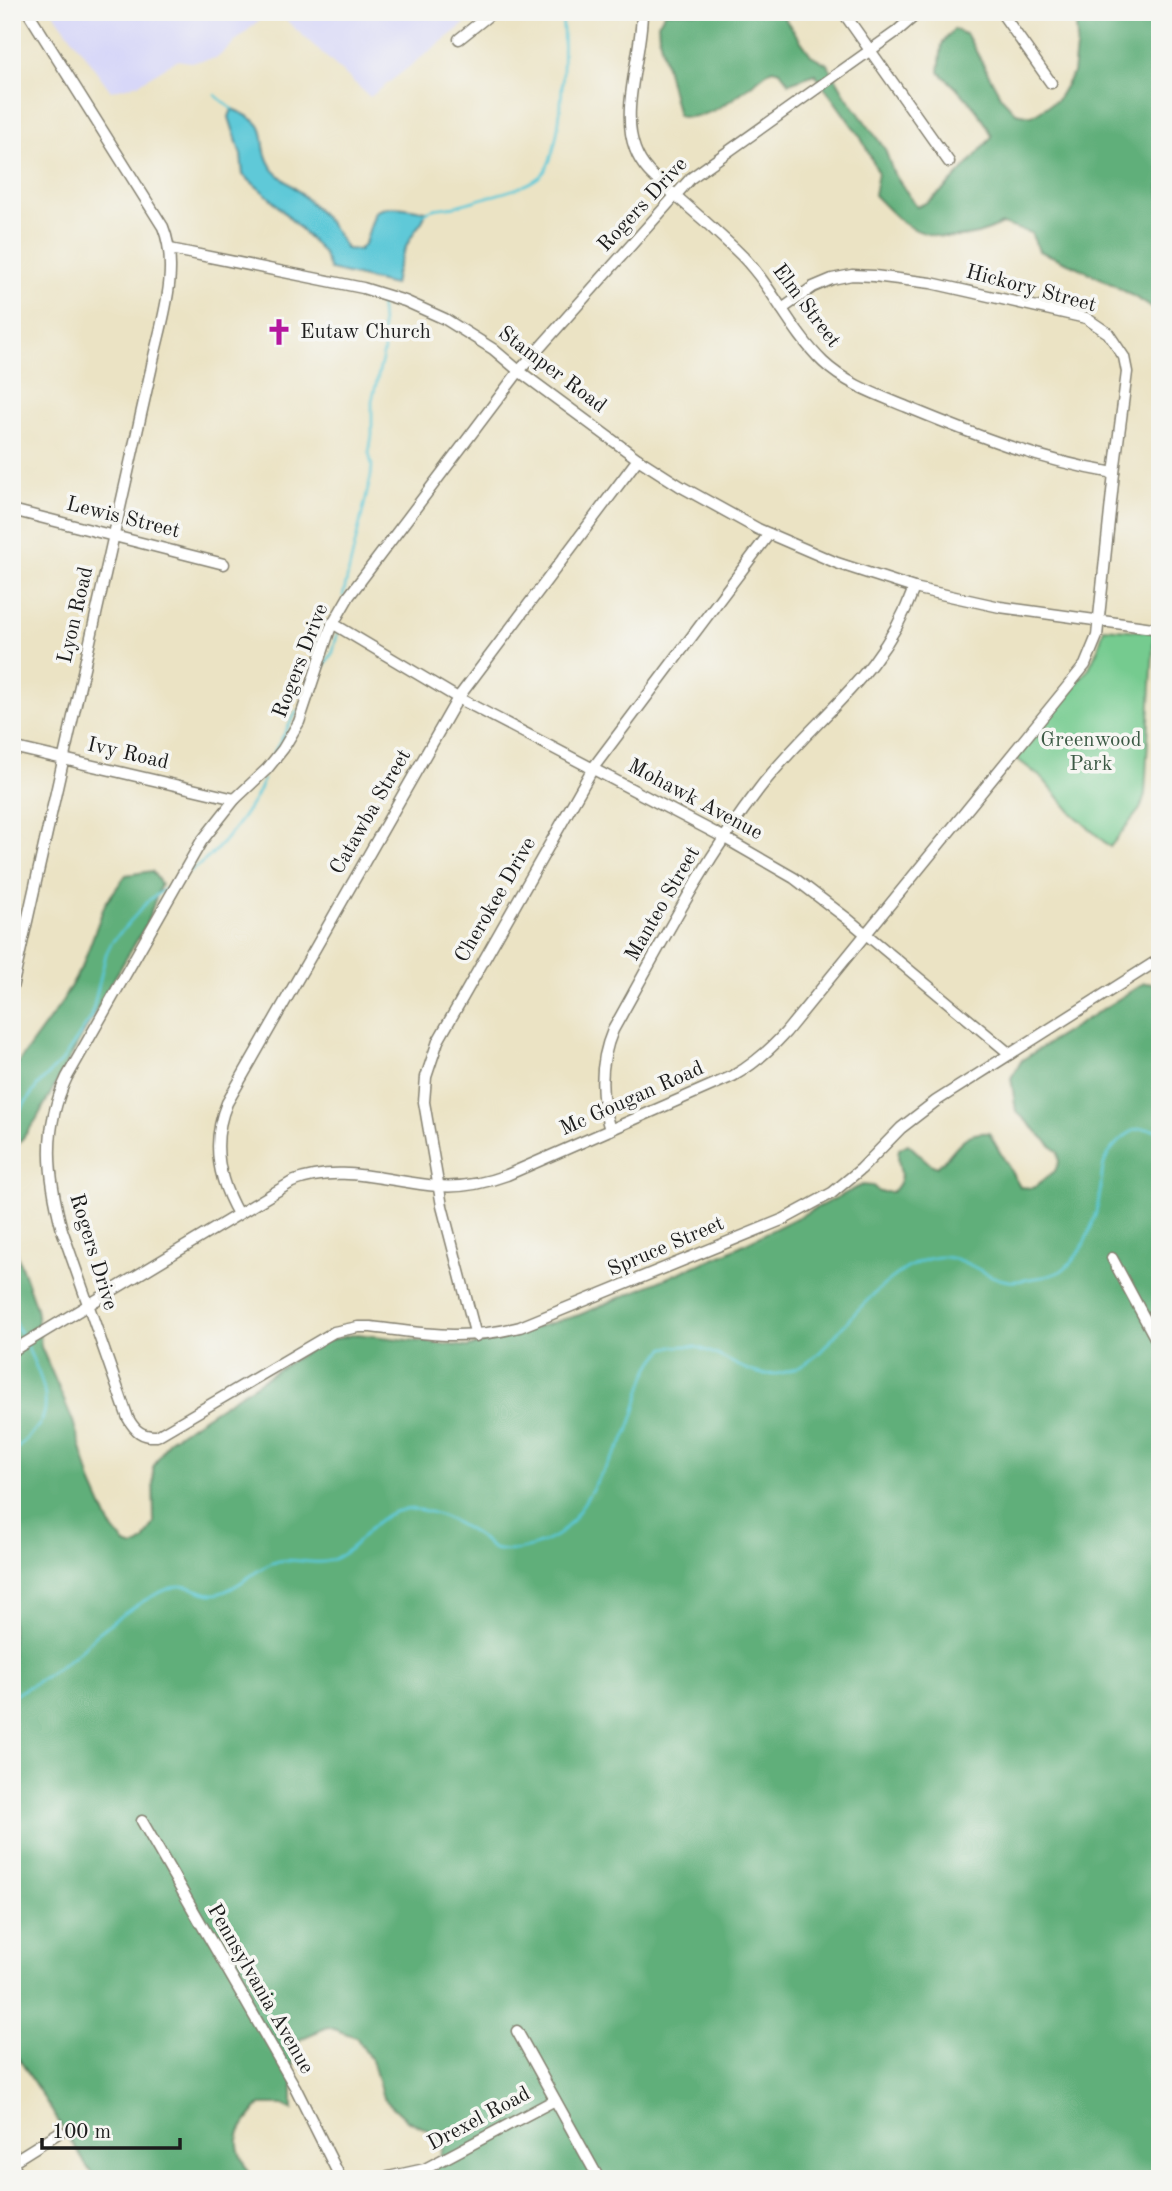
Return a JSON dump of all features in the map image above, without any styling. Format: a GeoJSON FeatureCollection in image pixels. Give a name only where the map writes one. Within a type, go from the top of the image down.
{"type":"FeatureCollection","features":[{"type":"Feature","properties":{"kind":"street"},"geometry":{"type":"LineString","coordinates":[[28,12],[134,178],[163,227],[170,249]]}},
{"type":"Feature","properties":{"kind":"street"},"geometry":{"type":"LineString","coordinates":[[459,38],[493,12]]}},
{"type":"Feature","properties":{"kind":"street","name":"Elm Street"},"geometry":{"type":"LineString","coordinates":[[642,12],[630,113],[631,139],[644,167],[750,263],[811,350],[825,364],[853,383],[963,430],[1036,457],[1114,473]]}},
{"type":"Feature","properties":{"kind":"street"},"geometry":{"type":"LineString","coordinates":[[843,12],[949,162]]}},
{"type":"Feature","properties":{"kind":"street","name":"Rogers Drive"},"geometry":{"type":"LineString","coordinates":[[139,1433],[128,1418],[56,1206],[49,1150],[55,1106],[91,1032],[201,842],[235,799],[267,769],[293,734],[332,623],[349,596],[519,371],[691,178],[709,162],[870,50],[919,12]]}},
{"type":"Feature","properties":{"kind":"street"},"geometry":{"type":"LineString","coordinates":[[1001,12],[1051,83]]}},
{"type":"Feature","properties":{"kind":"street","name":"Stamper Road"},"geometry":{"type":"LineString","coordinates":[[170,249],[361,288],[393,297],[445,319],[472,334],[638,459],[718,509],[837,564],[914,588],[1000,607],[1160,629]]}},
{"type":"Feature","properties":{"kind":"street","name":"Lyon Road"},"geometry":{"type":"LineString","coordinates":[[12,988],[168,287],[170,249]]}},
{"type":"Feature","properties":{"kind":"street","name":"Hickory Street"},"geometry":{"type":"LineString","coordinates":[[782,309],[813,287],[832,279],[852,275],[874,276],[932,283],[1086,318],[1108,332],[1124,357],[1127,372],[1098,622]]}},
{"type":"Feature","properties":{"kind":"street","name":"Catawba Street"},"geometry":{"type":"LineString","coordinates":[[238,1214],[219,1164],[218,1139],[222,1115],[458,698],[638,459]]}},
{"type":"Feature","properties":{"kind":"street","name":"Lewis Street"},"geometry":{"type":"LineString","coordinates":[[12,510],[224,564]]}},
{"type":"Feature","properties":{"kind":"street","name":"Cherokee Drive"},"geometry":{"type":"LineString","coordinates":[[477,1336],[439,1186],[424,1102],[430,1059],[593,768],[768,534]]}},
{"type":"Feature","properties":{"kind":"street","name":"Manteo Street"},"geometry":{"type":"LineString","coordinates":[[610,1130],[602,1098],[601,1079],[608,1042],[723,837],[782,762],[872,666],[899,623],[914,588]]}},
{"type":"Feature","properties":{"kind":"street","name":"Mc Gougan Road"},"geometry":{"type":"LineString","coordinates":[[12,1351],[292,1182],[316,1174],[341,1172],[439,1186],[477,1184],[495,1179],[610,1130],[749,1067],[774,1046],[1085,665],[1095,642],[1098,622]]}},
{"type":"Feature","properties":{"kind":"street","name":"Mohawk Avenue"},"geometry":{"type":"LineString","coordinates":[[332,623],[458,698],[723,837],[794,878],[820,896],[1010,1054]]}},
{"type":"Feature","properties":{"kind":"street","name":"Ivy Road"},"geometry":{"type":"LineString","coordinates":[[12,747],[235,799]]}},
{"type":"Feature","properties":{"kind":"street","name":"Spruce Street"},"geometry":{"type":"LineString","coordinates":[[139,1433],[151,1436],[163,1434],[322,1338],[346,1329],[371,1327],[443,1336],[477,1336],[520,1327],[783,1219],[847,1182],[916,1116],[1160,959]]}},
{"type":"Feature","properties":{"kind":"street"},"geometry":{"type":"LineString","coordinates":[[1112,1258],[1160,1347]]}},
{"type":"Feature","properties":{"kind":"street","name":"Pennsylvania Avenue"},"geometry":{"type":"LineString","coordinates":[[142,1821],[295,2087],[341,2179]]}},
{"type":"Feature","properties":{"kind":"street"},"geometry":{"type":"LineString","coordinates":[[517,2031],[599,2179]]}},
{"type":"Feature","properties":{"kind":"street","name":"Drexel Road"},"geometry":{"type":"LineString","coordinates":[[379,2179],[425,2169],[555,2100]]}},
{"type":"Feature","properties":{"kind":"street"},"geometry":{"type":"LineString","coordinates":[[22,2179],[12,2162],[60,2132]]}},
{"type":"Feature","properties":{"kind":"shaded area"},"geometry":{"type":"Polygon","coordinates":[[[53,12],[268,12],[217,58],[190,62],[177,60],[138,84],[111,91],[53,12]]]}},
{"type":"Feature","properties":{"kind":"shaded area"},"geometry":{"type":"Polygon","coordinates":[[[277,12],[480,12],[370,97],[277,12]]]}},
{"type":"Feature","properties":{"kind":"green space"},"geometry":{"type":"Polygon","coordinates":[[[666,12],[780,12],[811,55],[827,64],[846,96],[885,149],[893,172],[917,207],[947,186],[992,137],[976,110],[939,72],[942,44],[954,29],[967,35],[1001,97],[1016,113],[1032,116],[1057,100],[1073,73],[1077,39],[1075,12],[1153,12],[1152,37],[1160,41],[1160,313],[1101,279],[1039,251],[1031,233],[1002,224],[978,234],[939,236],[926,234],[902,222],[874,195],[878,172],[861,138],[815,74],[789,83],[780,71],[772,69],[716,109],[691,117],[678,116],[659,37],[658,23],[666,12]]]}},
{"type":"Feature","properties":{"kind":"green space","name":"Greenwood Park"},"geometry":{"type":"Polygon","coordinates":[[[1104,628],[1154,632],[1145,794],[1140,809],[1110,847],[1072,813],[1043,779],[1016,758],[1089,668],[1104,628]]]}},
{"type":"Feature","properties":{"kind":"green space"},"geometry":{"type":"Polygon","coordinates":[[[152,871],[161,884],[146,925],[36,1120],[12,1153],[12,1071],[60,1005],[83,964],[105,904],[126,875],[152,871]]]}},
{"type":"Feature","properties":{"kind":"green space"},"geometry":{"type":"Polygon","coordinates":[[[1144,983],[1160,984],[1160,2179],[430,2179],[443,2149],[434,2133],[407,2120],[383,2098],[373,2063],[356,2037],[328,2027],[302,2038],[293,2047],[293,2110],[283,2105],[260,2105],[240,2133],[238,2148],[252,2179],[95,2179],[12,2048],[12,1226],[18,1257],[36,1308],[41,1347],[73,1421],[92,1484],[110,1525],[125,1544],[134,1547],[144,1541],[154,1523],[153,1467],[169,1440],[321,1342],[357,1334],[468,1347],[579,1315],[728,1252],[862,1185],[873,1186],[879,1192],[892,1192],[901,1175],[899,1149],[908,1144],[937,1167],[959,1143],[971,1135],[989,1133],[1020,1187],[1033,1188],[1055,1171],[1059,1161],[1058,1152],[1016,1111],[1011,1078],[1022,1060],[1144,983]]]}},
{"type":"Feature","properties":{"kind":"water"},"geometry":{"type":"Polygon","coordinates":[[[232,109],[246,115],[260,128],[264,149],[272,168],[324,217],[346,249],[359,250],[365,243],[375,212],[381,209],[393,207],[425,211],[423,220],[402,257],[394,285],[330,270],[323,252],[269,197],[243,175],[241,155],[229,117],[232,109]]]}},
{"type":"Feature","properties":{"kind":"waterway"},"geometry":{"type":"LineString","coordinates":[[423,214],[514,189],[535,180],[544,172],[556,140],[562,95],[562,12]]}},
{"type":"Feature","properties":{"kind":"waterway"},"geometry":{"type":"LineString","coordinates":[[215,95],[232,109]]}},
{"type":"Feature","properties":{"kind":"waterway"},"geometry":{"type":"LineString","coordinates":[[343,596],[371,476],[369,453],[372,401],[384,351],[380,297]]}},
{"type":"Feature","properties":{"kind":"waterway"},"geometry":{"type":"LineString","coordinates":[[320,672],[333,652],[338,631]]}},
{"type":"Feature","properties":{"kind":"waterway"},"geometry":{"type":"LineString","coordinates":[[273,754],[297,711]]}},
{"type":"Feature","properties":{"kind":"waterway"},"geometry":{"type":"LineString","coordinates":[[189,871],[210,856],[232,831],[251,804],[263,780]]}},
{"type":"Feature","properties":{"kind":"waterway"},"geometry":{"type":"LineString","coordinates":[[12,1121],[38,1085],[62,1061],[91,1018],[106,954],[112,942],[149,900],[170,886]]}},
{"type":"Feature","properties":{"kind":"waterway"},"geometry":{"type":"LineString","coordinates":[[12,1696],[57,1668],[114,1621],[155,1595],[180,1586],[220,1593],[279,1561],[329,1561],[344,1554],[378,1522],[394,1512],[417,1510],[440,1515],[473,1533],[494,1549],[502,1551],[519,1550],[545,1542],[559,1534],[571,1522],[620,1447],[630,1426],[645,1379],[656,1357],[665,1348],[698,1348],[742,1368],[763,1374],[786,1372],[816,1356],[892,1278],[928,1259],[940,1257],[959,1260],[1009,1281],[1058,1272],[1069,1265],[1088,1236],[1098,1202],[1104,1165],[1110,1151],[1134,1131],[1160,1131]]}},
{"type":"Feature","properties":{"kind":"waterway"},"geometry":{"type":"LineString","coordinates":[[12,1317],[23,1339]]}},
{"type":"Feature","properties":{"kind":"waterway"},"geometry":{"type":"LineString","coordinates":[[12,1454],[39,1425],[45,1406],[43,1385],[26,1345]]}},
{"type":"Feature","properties":{"kind":"place","name":"Eutaw Church"},"geometry":{"type":"Point","coordinates":[279,332]}}]}
